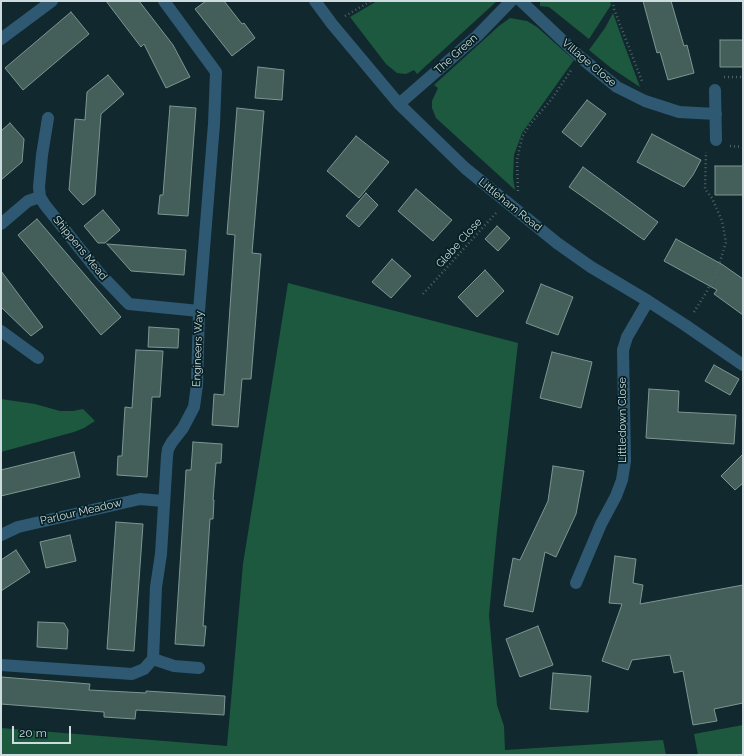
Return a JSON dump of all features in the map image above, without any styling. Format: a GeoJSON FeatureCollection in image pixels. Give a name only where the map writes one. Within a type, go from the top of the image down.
{"type":"FeatureCollection","features":[{"type":"Feature","properties":{"kind":"street"},"geometry":{"type":"LineString","coordinates":[[1,39],[52,1]]}},
{"type":"Feature","properties":{"kind":"street","name":"Engineers Way"},"geometry":{"type":"LineString","coordinates":[[153,659],[156,587],[161,554],[163,501],[168,449],[189,418],[194,407],[197,385],[199,310],[214,124],[216,72],[164,1]]}},
{"type":"Feature","properties":{"kind":"street","name":"Littleham Road"},"geometry":{"type":"LineString","coordinates":[[315,1],[332,24],[399,104],[465,168],[557,243],[585,263],[648,301],[743,365]]}},
{"type":"Feature","properties":{"kind":"street","name":"The Green"},"geometry":{"type":"LineString","coordinates":[[399,104],[477,36],[511,1]]}},
{"type":"Feature","properties":{"kind":"street","name":"Village Close"},"geometry":{"type":"LineString","coordinates":[[520,1],[580,57],[617,88],[644,102],[679,112],[716,114]]}},
{"type":"Feature","properties":{"kind":"street"},"geometry":{"type":"LineString","coordinates":[[711,142],[716,114],[714,90]]}},
{"type":"Feature","properties":{"kind":"street"},"geometry":{"type":"LineString","coordinates":[[1,224],[28,201],[40,197],[42,155],[48,118]]}},
{"type":"Feature","properties":{"kind":"street","name":"Shippens Mead"},"geometry":{"type":"LineString","coordinates":[[40,197],[91,263],[129,304],[199,310]]}},
{"type":"Feature","properties":{"kind":"street","name":"Littledown Close"},"geometry":{"type":"LineString","coordinates":[[576,583],[601,524],[616,496],[622,480],[625,461],[623,350],[627,337],[648,301]]}},
{"type":"Feature","properties":{"kind":"street"},"geometry":{"type":"LineString","coordinates":[[1,331],[38,358]]}},
{"type":"Feature","properties":{"kind":"street","name":"Parlour Meadow"},"geometry":{"type":"LineString","coordinates":[[1,535],[18,527],[140,499],[163,501]]}},
{"type":"Feature","properties":{"kind":"street"},"geometry":{"type":"LineString","coordinates":[[1,665],[132,674],[144,669],[153,659],[174,666],[198,668]]}},
{"type":"Feature","properties":{"kind":"path"},"geometry":{"type":"LineString","coordinates":[[332,24],[370,1]]}},
{"type":"Feature","properties":{"kind":"path"},"geometry":{"type":"LineString","coordinates":[[613,1],[614,9],[643,86],[644,102]]}},
{"type":"Feature","properties":{"kind":"path","name":"Glebe Close"},"geometry":{"type":"LineString","coordinates":[[423,294],[519,192],[517,160],[522,137],[531,123],[551,100],[580,57]]}},
{"type":"Feature","properties":{"kind":"path"},"geometry":{"type":"LineString","coordinates":[[723,76],[743,77]]}},
{"type":"Feature","properties":{"kind":"path"},"geometry":{"type":"LineString","coordinates":[[685,325],[707,291],[718,268],[726,242],[722,221],[712,198],[705,189],[711,142]]}},
{"type":"Feature","properties":{"kind":"path"},"geometry":{"type":"LineString","coordinates":[[729,146],[743,147]]}},
{"type":"Feature","properties":{"kind":"green space"},"geometry":{"type":"Polygon","coordinates":[[[377,1],[497,1],[417,74],[414,70],[406,74],[397,73],[386,64],[350,17],[377,1]]]}},
{"type":"Feature","properties":{"kind":"green space"},"geometry":{"type":"Polygon","coordinates":[[[540,1],[610,1],[611,5],[589,39],[549,7],[540,6],[540,1]]]}},
{"type":"Feature","properties":{"kind":"green space"},"geometry":{"type":"Polygon","coordinates":[[[613,13],[640,87],[611,68],[589,50],[605,28],[613,13]]]}},
{"type":"Feature","properties":{"kind":"green space"},"geometry":{"type":"Polygon","coordinates":[[[510,18],[527,21],[537,27],[574,60],[522,133],[514,155],[513,178],[515,190],[436,118],[432,108],[432,101],[438,88],[434,85],[499,26],[510,18]]]}},
{"type":"Feature","properties":{"kind":"green space"},"geometry":{"type":"Polygon","coordinates":[[[288,283],[518,343],[489,615],[497,705],[504,726],[505,750],[663,740],[666,755],[1,755],[1,728],[227,746],[243,564],[288,283]]]}},
{"type":"Feature","properties":{"kind":"green space"},"geometry":{"type":"Polygon","coordinates":[[[1,399],[35,404],[60,411],[83,409],[95,421],[74,432],[1,452],[1,399]]]}},
{"type":"Feature","properties":{"kind":"green space"},"geometry":{"type":"Polygon","coordinates":[[[743,725],[743,755],[698,755],[694,734],[743,725]]]}},
{"type":"Feature","properties":{"kind":"building"},"geometry":{"type":"Polygon","coordinates":[[[106,1],[139,1],[173,45],[190,77],[166,88],[144,44],[141,47],[106,1]]]}},
{"type":"Feature","properties":{"kind":"building"},"geometry":{"type":"Polygon","coordinates":[[[206,1],[224,1],[242,24],[244,23],[255,38],[232,56],[195,9],[206,1]]]}},
{"type":"Feature","properties":{"kind":"building"},"geometry":{"type":"Polygon","coordinates":[[[643,1],[671,1],[684,46],[687,45],[694,73],[668,80],[660,52],[657,53],[643,1]]]}},
{"type":"Feature","properties":{"kind":"building"},"geometry":{"type":"Polygon","coordinates":[[[71,12],[89,34],[23,90],[5,68],[71,12]]]}},
{"type":"Feature","properties":{"kind":"building"},"geometry":{"type":"Polygon","coordinates":[[[720,40],[743,40],[743,67],[720,67],[720,40]]]}},
{"type":"Feature","properties":{"kind":"building"},"geometry":{"type":"Polygon","coordinates":[[[258,67],[284,70],[282,100],[255,98],[258,67]]]}},
{"type":"Feature","properties":{"kind":"building"},"geometry":{"type":"Polygon","coordinates":[[[108,75],[124,94],[101,114],[95,195],[83,205],[69,190],[75,119],[85,120],[87,92],[108,75]]]}},
{"type":"Feature","properties":{"kind":"building"},"geometry":{"type":"Polygon","coordinates":[[[587,100],[606,114],[581,147],[562,132],[587,100]]]}},
{"type":"Feature","properties":{"kind":"building"},"geometry":{"type":"Polygon","coordinates":[[[170,106],[196,108],[188,216],[158,214],[160,195],[163,195],[170,106]]]}},
{"type":"Feature","properties":{"kind":"building"},"geometry":{"type":"Polygon","coordinates":[[[237,108],[264,111],[252,253],[261,254],[251,379],[242,379],[238,427],[212,425],[214,394],[224,395],[235,235],[227,234],[237,108]]]}},
{"type":"Feature","properties":{"kind":"building"},"geometry":{"type":"Polygon","coordinates":[[[10,123],[24,139],[22,162],[1,180],[1,131],[10,123]]]}},
{"type":"Feature","properties":{"kind":"building"},"geometry":{"type":"Polygon","coordinates":[[[652,134],[701,160],[693,175],[684,187],[637,162],[652,134]]]}},
{"type":"Feature","properties":{"kind":"building"},"geometry":{"type":"Polygon","coordinates":[[[356,136],[389,162],[359,198],[327,171],[356,136]]]}},
{"type":"Feature","properties":{"kind":"building"},"geometry":{"type":"Polygon","coordinates":[[[715,166],[743,166],[743,195],[715,195],[715,166]]]}},
{"type":"Feature","properties":{"kind":"building"},"geometry":{"type":"Polygon","coordinates":[[[583,167],[658,222],[644,240],[569,187],[583,167]]]}},
{"type":"Feature","properties":{"kind":"building"},"geometry":{"type":"Polygon","coordinates":[[[416,189],[452,220],[433,241],[398,211],[416,189]]]}},
{"type":"Feature","properties":{"kind":"building"},"geometry":{"type":"Polygon","coordinates":[[[366,193],[378,205],[359,227],[346,216],[366,193]]]}},
{"type":"Feature","properties":{"kind":"building"},"geometry":{"type":"Polygon","coordinates":[[[103,210],[120,230],[105,243],[98,243],[84,226],[103,210]]]}},
{"type":"Feature","properties":{"kind":"building"},"geometry":{"type":"Polygon","coordinates":[[[37,219],[121,317],[101,335],[18,235],[37,219]]]}},
{"type":"Feature","properties":{"kind":"building"},"geometry":{"type":"Polygon","coordinates":[[[497,226],[510,238],[498,251],[485,239],[497,226]]]}},
{"type":"Feature","properties":{"kind":"building"},"geometry":{"type":"Polygon","coordinates":[[[676,239],[723,265],[743,279],[743,315],[714,294],[717,290],[664,261],[676,239]]]}},
{"type":"Feature","properties":{"kind":"building"},"geometry":{"type":"Polygon","coordinates":[[[107,244],[186,250],[184,275],[131,271],[107,244]]]}},
{"type":"Feature","properties":{"kind":"building"},"geometry":{"type":"Polygon","coordinates":[[[392,259],[411,276],[391,298],[372,282],[392,259]]]}},
{"type":"Feature","properties":{"kind":"building"},"geometry":{"type":"Polygon","coordinates":[[[485,270],[504,291],[477,317],[458,297],[485,270]]]}},
{"type":"Feature","properties":{"kind":"building"},"geometry":{"type":"Polygon","coordinates":[[[1,271],[43,327],[31,336],[1,307],[1,271]]]}},
{"type":"Feature","properties":{"kind":"building"},"geometry":{"type":"Polygon","coordinates":[[[541,284],[573,297],[558,335],[526,323],[541,284]]]}},
{"type":"Feature","properties":{"kind":"building"},"geometry":{"type":"Polygon","coordinates":[[[149,327],[179,329],[178,348],[148,347],[149,327]]]}},
{"type":"Feature","properties":{"kind":"building"},"geometry":{"type":"Polygon","coordinates":[[[136,350],[163,351],[160,397],[152,397],[147,477],[117,475],[118,456],[122,456],[125,407],[132,408],[136,350]]]}},
{"type":"Feature","properties":{"kind":"building"},"geometry":{"type":"Polygon","coordinates":[[[552,352],[592,362],[581,408],[540,398],[552,352]]]}},
{"type":"Feature","properties":{"kind":"building"},"geometry":{"type":"Polygon","coordinates":[[[714,365],[739,379],[730,395],[705,381],[714,365]]]}},
{"type":"Feature","properties":{"kind":"building"},"geometry":{"type":"Polygon","coordinates":[[[649,389],[679,391],[678,412],[736,415],[734,444],[646,438],[649,389]]]}},
{"type":"Feature","properties":{"kind":"building"},"geometry":{"type":"Polygon","coordinates":[[[193,442],[222,444],[221,463],[216,463],[213,519],[210,519],[203,626],[206,626],[204,646],[175,644],[186,470],[191,470],[193,442]]]}},
{"type":"Feature","properties":{"kind":"building"},"geometry":{"type":"Polygon","coordinates":[[[74,452],[80,477],[1,496],[1,470],[74,452]]]}},
{"type":"Feature","properties":{"kind":"building"},"geometry":{"type":"Polygon","coordinates":[[[743,454],[743,483],[735,490],[721,476],[743,454]]]}},
{"type":"Feature","properties":{"kind":"building"},"geometry":{"type":"Polygon","coordinates":[[[553,466],[584,471],[576,514],[556,557],[545,552],[533,612],[504,606],[513,558],[520,560],[548,501],[553,466]]]}},
{"type":"Feature","properties":{"kind":"building"},"geometry":{"type":"Polygon","coordinates":[[[116,522],[143,524],[134,651],[107,649],[116,522]]]}},
{"type":"Feature","properties":{"kind":"building"},"geometry":{"type":"Polygon","coordinates":[[[70,535],[76,561],[46,568],[40,542],[70,535]]]}},
{"type":"Feature","properties":{"kind":"building"},"geometry":{"type":"Polygon","coordinates":[[[16,550],[30,572],[1,591],[1,560],[16,550]]]}},
{"type":"Feature","properties":{"kind":"building"},"geometry":{"type":"Polygon","coordinates":[[[615,556],[636,559],[633,583],[643,585],[640,604],[743,585],[743,703],[714,709],[717,721],[693,725],[683,671],[674,673],[670,655],[632,660],[628,670],[602,661],[622,604],[609,603],[615,556]]]}},
{"type":"Feature","properties":{"kind":"building"},"geometry":{"type":"Polygon","coordinates":[[[38,622],[64,623],[68,630],[67,649],[37,647],[38,622]]]}},
{"type":"Feature","properties":{"kind":"building"},"geometry":{"type":"Polygon","coordinates":[[[538,626],[553,665],[520,677],[506,639],[538,626]]]}},
{"type":"Feature","properties":{"kind":"building"},"geometry":{"type":"Polygon","coordinates":[[[553,673],[591,676],[588,712],[550,709],[553,673]]]}},
{"type":"Feature","properties":{"kind":"building"},"geometry":{"type":"Polygon","coordinates":[[[1,677],[90,684],[89,690],[146,693],[146,691],[225,696],[224,715],[136,710],[135,719],[104,717],[104,712],[1,704],[1,677]]]}}]}
